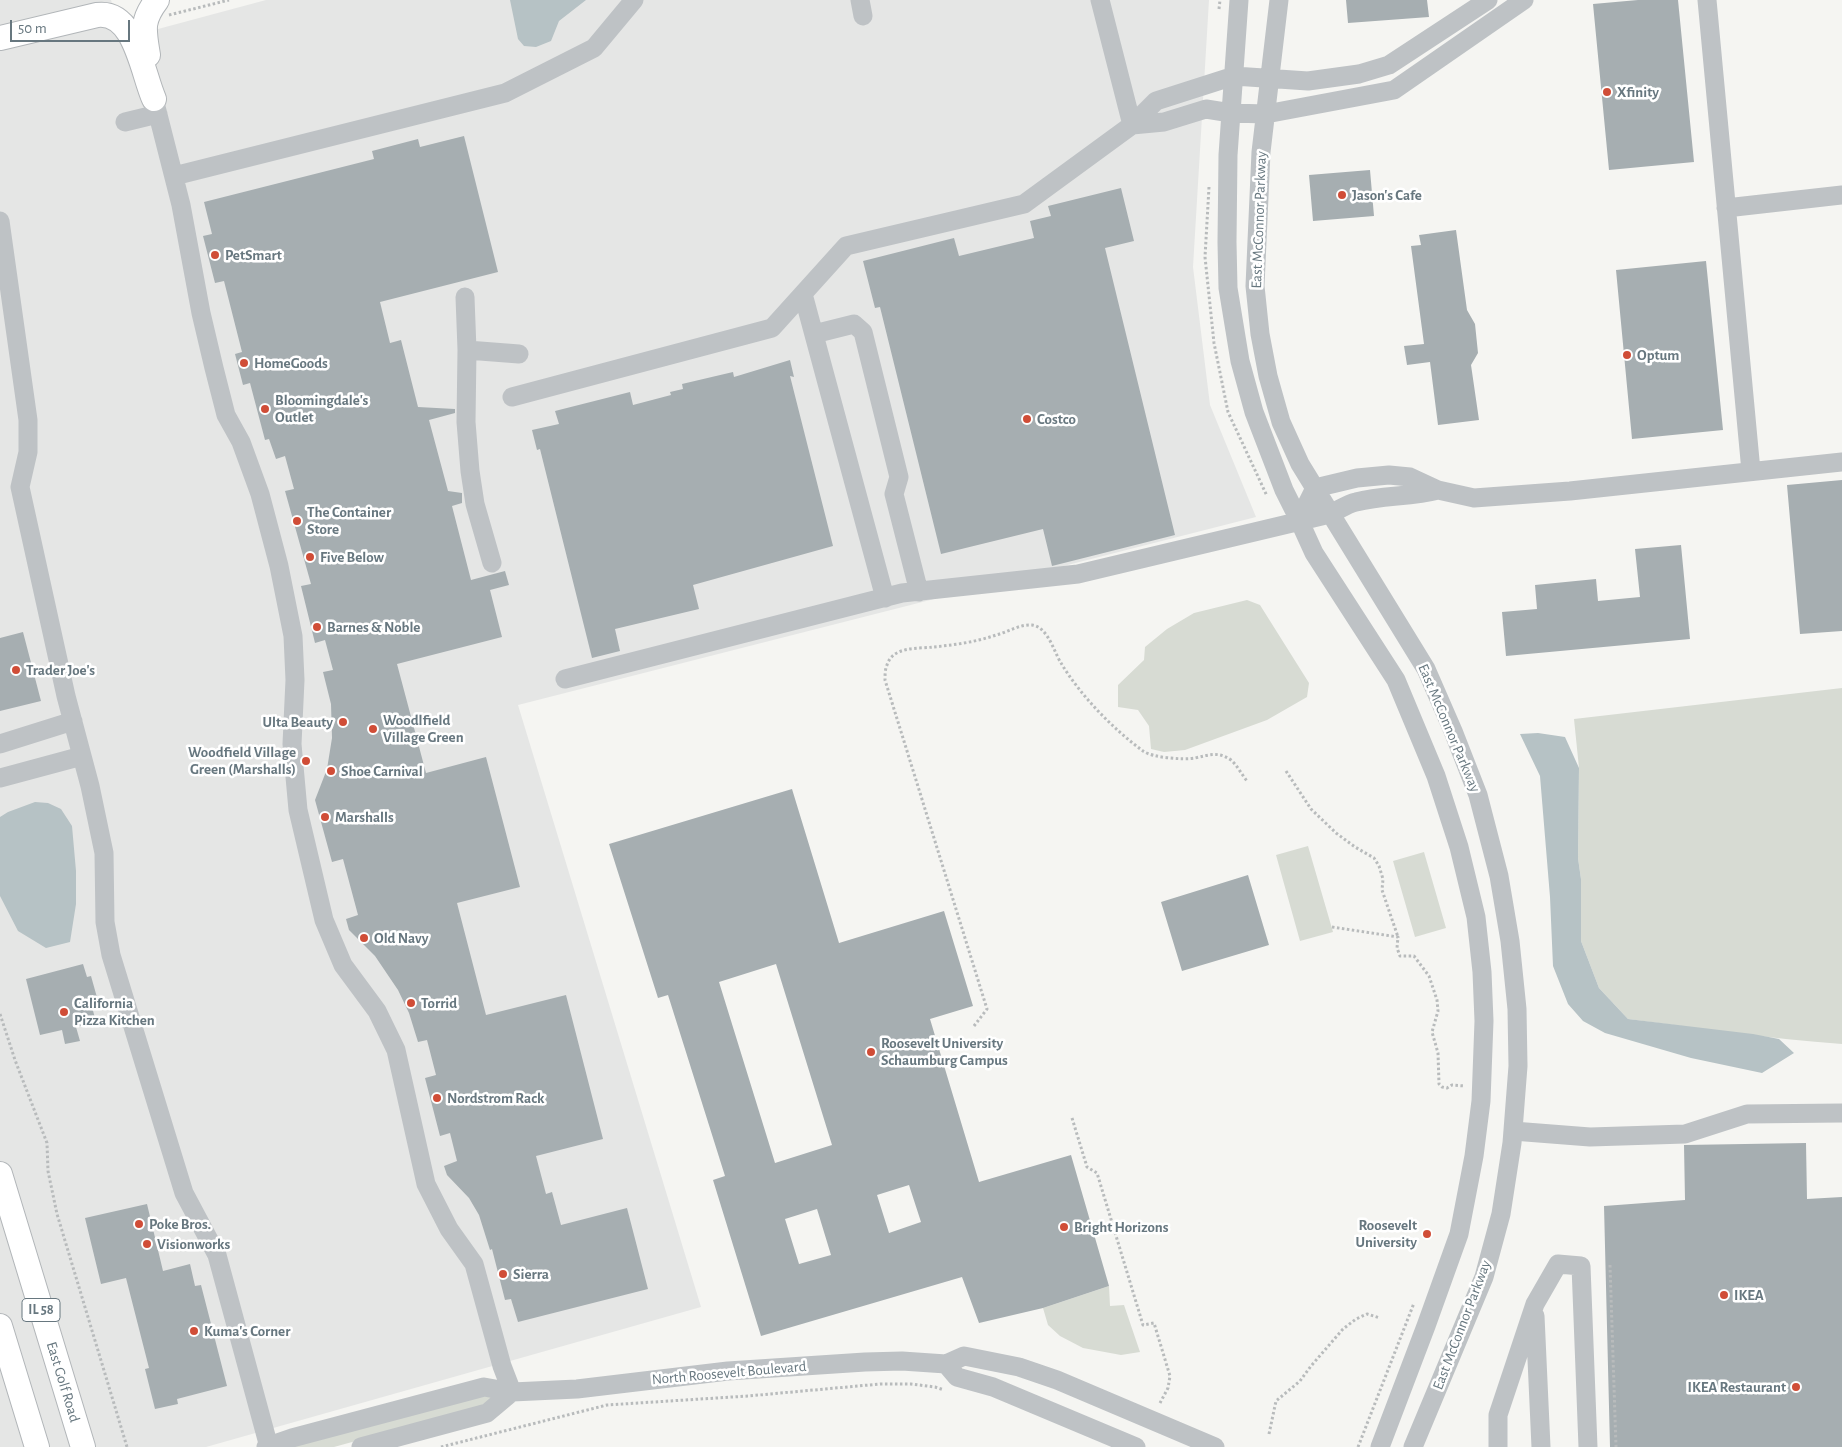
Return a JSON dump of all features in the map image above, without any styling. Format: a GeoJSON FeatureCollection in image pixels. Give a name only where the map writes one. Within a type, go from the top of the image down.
{"type":"FeatureCollection","features":[{"type":"Feature","properties":{"kind":"main road"},"geometry":{"type":"LineString","coordinates":[[0,24],[92,0]]}},
{"type":"Feature","properties":{"kind":"main road"},"geometry":{"type":"LineString","coordinates":[[156,106],[143,27],[150,9],[157,0]]}},
{"type":"Feature","properties":{"kind":"main road"},"geometry":{"type":"LineString","coordinates":[[0,38],[97,15],[113,16],[122,23],[132,36],[156,106]]}},
{"type":"Feature","properties":{"kind":"main road","name":"East Golf Road"},"geometry":{"type":"LineString","coordinates":[[0,1174],[83,1447]]}},
{"type":"Feature","properties":{"kind":"main road","name":"IL 58"},"geometry":{"type":"LineString","coordinates":[[0,1326],[37,1447]]}},
{"type":"Feature","properties":{"kind":"street"},"geometry":{"type":"LineString","coordinates":[[174,176],[505,93],[594,48],[634,0]]}},
{"type":"Feature","properties":{"kind":"street"},"geometry":{"type":"LineString","coordinates":[[1100,0],[1132,125]]}},
{"type":"Feature","properties":{"kind":"street","name":"East McConnor Parkway"},"geometry":{"type":"LineString","coordinates":[[1239,0],[1228,155],[1227,242],[1228,288],[1240,361],[1254,412],[1284,490],[1291,522],[1314,553],[1396,680],[1436,776],[1459,847],[1476,917],[1482,972],[1484,1022],[1481,1101],[1474,1156],[1459,1234],[1380,1447]]}},
{"type":"Feature","properties":{"kind":"street","name":"East McConnor Parkway"},"geometry":{"type":"LineString","coordinates":[[1279,0],[1261,152],[1255,286],[1260,334],[1268,376],[1281,422],[1300,464],[1426,669],[1453,731],[1478,795],[1499,876],[1510,941],[1517,1009],[1518,1066],[1513,1131],[1500,1214],[1484,1277],[1413,1447]]}},
{"type":"Feature","properties":{"kind":"street"},"geometry":{"type":"LineString","coordinates":[[512,397],[772,328],[846,246],[1024,204],[1132,125],[1156,101],[1234,76],[1308,81],[1359,74],[1389,66],[1488,0]]}},
{"type":"Feature","properties":{"kind":"street"},"geometry":{"type":"LineString","coordinates":[[1132,125],[1164,122],[1206,109],[1231,113],[1266,114],[1394,90],[1524,0]]}},
{"type":"Feature","properties":{"kind":"street"},"geometry":{"type":"LineString","coordinates":[[1707,0],[1751,471]]}},
{"type":"Feature","properties":{"kind":"street"},"geometry":{"type":"LineString","coordinates":[[125,122],[156,106],[181,205],[201,313],[226,415],[241,442],[260,494],[279,566],[293,636],[292,744],[298,810],[324,920],[343,965],[377,1011],[396,1050],[426,1184],[449,1229],[474,1264],[502,1366],[512,1392],[487,1413],[361,1447]]}},
{"type":"Feature","properties":{"kind":"street"},"geometry":{"type":"LineString","coordinates":[[1726,208],[1842,195]]}},
{"type":"Feature","properties":{"kind":"street"},"geometry":{"type":"LineString","coordinates":[[0,221],[28,420],[28,452],[20,487],[104,853],[105,922],[111,955],[184,1193],[217,1255],[268,1447]]}},
{"type":"Feature","properties":{"kind":"street"},"geometry":{"type":"LineString","coordinates":[[803,294],[885,598]]}},
{"type":"Feature","properties":{"kind":"street"},"geometry":{"type":"LineString","coordinates":[[464,297],[467,350],[466,422],[470,471],[475,504],[492,563]]}},
{"type":"Feature","properties":{"kind":"street"},"geometry":{"type":"LineString","coordinates":[[814,334],[854,324],[863,332],[899,477],[894,494],[919,592]]}},
{"type":"Feature","properties":{"kind":"street"},"geometry":{"type":"LineString","coordinates":[[467,350],[519,354]]}},
{"type":"Feature","properties":{"kind":"street"},"geometry":{"type":"LineString","coordinates":[[1291,522],[1315,488],[1358,478],[1389,475],[1410,477],[1438,490],[1474,498],[1570,491],[1842,462]]}},
{"type":"Feature","properties":{"kind":"street"},"geometry":{"type":"LineString","coordinates":[[565,679],[885,598],[919,592],[1078,574],[1330,514],[1355,502],[1421,494],[1438,490]]}},
{"type":"Feature","properties":{"kind":"street"},"geometry":{"type":"LineString","coordinates":[[0,744],[73,721]]}},
{"type":"Feature","properties":{"kind":"street"},"geometry":{"type":"LineString","coordinates":[[0,778],[82,756]]}},
{"type":"Feature","properties":{"kind":"street"},"geometry":{"type":"LineString","coordinates":[[1513,1131],[1590,1137],[1685,1134],[1747,1114],[1842,1113]]}},
{"type":"Feature","properties":{"kind":"street"},"geometry":{"type":"LineString","coordinates":[[1498,1447],[1498,1415],[1534,1304],[1558,1264],[1581,1266],[1588,1447]]}},
{"type":"Feature","properties":{"kind":"street"},"geometry":{"type":"LineString","coordinates":[[1534,1304],[1541,1447]]}},
{"type":"Feature","properties":{"kind":"street","name":"North Roosevelt Boulevard"},"geometry":{"type":"LineString","coordinates":[[268,1447],[292,1438],[484,1387],[512,1392],[576,1389],[728,1372],[865,1362],[902,1360],[946,1364],[964,1356],[1019,1367],[1058,1380],[1216,1447]]}},
{"type":"Feature","properties":{"kind":"street"},"geometry":{"type":"LineString","coordinates":[[946,1364],[957,1377],[993,1387],[1136,1447]]}},
{"type":"Feature","properties":{"kind":"path"},"geometry":{"type":"LineString","coordinates":[[1219,18],[1220,0]]}},
{"type":"Feature","properties":{"kind":"path"},"geometry":{"type":"LineString","coordinates":[[1209,178],[1205,257],[1214,343],[1228,412],[1261,487],[1291,522]]}},
{"type":"Feature","properties":{"kind":"path"},"geometry":{"type":"LineString","coordinates":[[974,1026],[987,1009],[885,680],[886,664],[892,656],[902,650],[966,642],[997,635],[1012,628],[1032,625],[1039,627],[1047,636],[1055,654],[1072,682],[1095,708],[1145,753],[1159,757],[1194,758],[1209,754],[1219,754],[1232,761],[1247,781]]}},
{"type":"Feature","properties":{"kind":"path"},"geometry":{"type":"LineString","coordinates":[[1286,771],[1311,809],[1336,833],[1374,858],[1379,866],[1383,879],[1382,890],[1398,937],[1397,948],[1400,956],[1414,956],[1429,976],[1434,990],[1438,1011],[1432,1032],[1438,1053],[1439,1084],[1447,1088],[1452,1085],[1469,1087]]}},
{"type":"Feature","properties":{"kind":"path"},"geometry":{"type":"LineString","coordinates":[[1332,927],[1398,937]]}},
{"type":"Feature","properties":{"kind":"path"},"geometry":{"type":"LineString","coordinates":[[0,1014],[48,1143],[48,1171],[57,1214],[127,1447]]}},
{"type":"Feature","properties":{"kind":"path"},"geometry":{"type":"LineString","coordinates":[[1072,1118],[1087,1167],[1097,1172],[1143,1325],[1154,1323],[1170,1376],[1168,1388],[1160,1403]]}},
{"type":"Feature","properties":{"kind":"path"},"geometry":{"type":"LineString","coordinates":[[1610,1265],[1616,1447]]}},
{"type":"Feature","properties":{"kind":"path"},"geometry":{"type":"LineString","coordinates":[[1358,1447],[1416,1297]]}},
{"type":"Feature","properties":{"kind":"path"},"geometry":{"type":"LineString","coordinates":[[1269,1434],[1276,1401],[1300,1381],[1338,1334],[1356,1318],[1367,1314],[1380,1318]]}},
{"type":"Feature","properties":{"kind":"path"},"geometry":{"type":"LineString","coordinates":[[440,1447],[606,1405],[748,1396],[880,1384],[911,1384],[935,1387],[951,1392]]}},
{"type":"Feature","properties":{"kind":"shaded area"},"geometry":{"type":"Polygon","coordinates":[[[0,0],[111,0],[122,37],[132,36],[266,0],[1209,0],[1193,267],[1210,405],[1256,517],[518,705],[701,1307],[206,1447],[0,1447],[0,0]]]}},
{"type":"Feature","properties":{"kind":"shaded area"},"geometry":{"type":"Polygon","coordinates":[[[510,0],[586,0],[559,21],[551,41],[536,47],[524,46],[518,39],[510,0]]]}},
{"type":"Feature","properties":{"kind":"shaded area"},"geometry":{"type":"Polygon","coordinates":[[[1247,600],[1260,605],[1309,683],[1307,697],[1267,720],[1185,750],[1164,752],[1151,749],[1149,726],[1138,710],[1118,707],[1118,685],[1144,660],[1145,647],[1167,629],[1194,613],[1247,600]]]}},
{"type":"Feature","properties":{"kind":"shaded area"},"geometry":{"type":"Polygon","coordinates":[[[1842,688],[1842,1044],[1628,1019],[1599,988],[1581,941],[1581,879],[1578,858],[1579,768],[1574,719],[1842,688]]]}},
{"type":"Feature","properties":{"kind":"shaded area"},"geometry":{"type":"Polygon","coordinates":[[[1538,733],[1565,737],[1579,768],[1578,858],[1581,879],[1581,941],[1599,988],[1628,1019],[1753,1034],[1779,1039],[1794,1053],[1762,1073],[1691,1058],[1605,1033],[1583,1021],[1568,1004],[1553,966],[1550,897],[1540,776],[1520,734],[1538,733]]]}},
{"type":"Feature","properties":{"kind":"shaded area"},"geometry":{"type":"Polygon","coordinates":[[[35,802],[48,803],[61,809],[72,826],[76,871],[76,904],[70,942],[46,948],[18,931],[0,896],[0,817],[35,802]]]}},
{"type":"Feature","properties":{"kind":"shaded area"},"geometry":{"type":"Polygon","coordinates":[[[1308,846],[1333,932],[1300,941],[1276,855],[1308,846]]]}},
{"type":"Feature","properties":{"kind":"shaded area"},"geometry":{"type":"Polygon","coordinates":[[[1424,852],[1446,928],[1415,937],[1393,861],[1424,852]]]}},
{"type":"Feature","properties":{"kind":"shaded area"},"geometry":{"type":"Polygon","coordinates":[[[1109,1286],[1110,1306],[1124,1305],[1140,1352],[1121,1355],[1083,1348],[1060,1336],[1048,1325],[1043,1308],[1109,1286]]]}},
{"type":"Feature","properties":{"kind":"shaded area"},"geometry":{"type":"Polygon","coordinates":[[[489,1394],[494,1397],[479,1407],[334,1447],[295,1447],[296,1445],[489,1394]]]}},
{"type":"Feature","properties":{"kind":"building"},"geometry":{"type":"Polygon","coordinates":[[[1346,0],[1427,0],[1429,17],[1348,23],[1346,0]]]}},
{"type":"Feature","properties":{"kind":"building"},"geometry":{"type":"Polygon","coordinates":[[[1638,0],[1678,0],[1694,162],[1609,170],[1593,4],[1638,0]]]}},
{"type":"Feature","properties":{"kind":"building","name":"Woodlfield Village Green"},"geometry":{"type":"Polygon","coordinates":[[[464,136],[498,272],[380,302],[390,343],[401,340],[418,407],[455,409],[455,413],[429,420],[448,491],[462,493],[462,503],[452,506],[471,580],[505,571],[509,585],[490,590],[502,637],[397,664],[426,773],[486,757],[520,887],[457,903],[486,1015],[566,995],[603,1139],[536,1156],[546,1194],[552,1192],[561,1225],[627,1208],[648,1289],[518,1322],[511,1299],[505,1300],[492,1249],[490,1250],[479,1215],[469,1198],[447,1175],[444,1166],[457,1161],[450,1133],[440,1136],[425,1078],[436,1075],[427,1040],[418,1042],[409,1013],[398,990],[375,956],[349,930],[346,919],[358,915],[343,859],[332,862],[315,800],[327,769],[332,738],[331,704],[323,672],[333,670],[325,640],[315,643],[301,586],[311,584],[285,491],[294,489],[285,456],[276,459],[269,439],[265,440],[250,383],[243,385],[235,354],[242,352],[224,281],[215,283],[203,236],[212,234],[204,202],[374,159],[372,151],[418,139],[420,147],[464,136]]]}},
{"type":"Feature","properties":{"kind":"building","name":"Jason's Cafe"},"geometry":{"type":"Polygon","coordinates":[[[1370,170],[1374,216],[1313,221],[1309,175],[1370,170]]]}},
{"type":"Feature","properties":{"kind":"building","name":"Costco"},"geometry":{"type":"Polygon","coordinates":[[[1121,188],[1134,241],[1105,248],[1175,535],[1052,566],[1043,529],[941,554],[880,307],[875,308],[863,261],[954,238],[959,256],[1034,238],[1030,221],[1051,216],[1048,206],[1121,188]]]}},
{"type":"Feature","properties":{"kind":"building"},"geometry":{"type":"Polygon","coordinates":[[[1456,230],[1467,310],[1475,324],[1478,353],[1471,365],[1479,420],[1438,425],[1430,362],[1407,365],[1404,346],[1424,344],[1411,246],[1421,245],[1419,235],[1456,230]]]}},
{"type":"Feature","properties":{"kind":"building"},"geometry":{"type":"Polygon","coordinates":[[[1706,261],[1723,430],[1632,439],[1616,270],[1706,261]]]}},
{"type":"Feature","properties":{"kind":"building"},"geometry":{"type":"Polygon","coordinates":[[[790,360],[794,377],[790,376],[833,546],[693,585],[699,609],[615,629],[620,651],[592,658],[540,449],[537,450],[532,430],[559,424],[555,411],[630,392],[633,405],[671,395],[670,392],[683,389],[682,384],[733,372],[734,377],[790,360]]]}},
{"type":"Feature","properties":{"kind":"building"},"geometry":{"type":"Polygon","coordinates":[[[1842,480],[1842,631],[1800,634],[1787,485],[1842,480]]]}},
{"type":"Feature","properties":{"kind":"building"},"geometry":{"type":"Polygon","coordinates":[[[1681,545],[1690,639],[1506,656],[1502,612],[1537,609],[1535,585],[1596,579],[1598,601],[1640,597],[1635,549],[1681,545]]]}},
{"type":"Feature","properties":{"kind":"building","name":"Trader Joe's"},"geometry":{"type":"Polygon","coordinates":[[[23,632],[41,701],[0,711],[0,638],[23,632]]]}},
{"type":"Feature","properties":{"kind":"building","name":"Roosevelt University Schaumburg Campus"},"geometry":{"type":"Polygon","coordinates":[[[792,789],[839,943],[944,911],[973,1006],[930,1019],[979,1182],[1071,1155],[1109,1286],[1043,1308],[979,1323],[962,1277],[761,1336],[713,1180],[725,1176],[668,995],[658,998],[609,844],[792,789]],[[776,964],[719,982],[775,1163],[832,1145],[776,964]],[[909,1185],[877,1195],[889,1233],[921,1222],[909,1185]],[[817,1209],[785,1219],[799,1264],[831,1255],[817,1209]]]}},
{"type":"Feature","properties":{"kind":"building"},"geometry":{"type":"Polygon","coordinates":[[[1248,875],[1269,945],[1182,971],[1161,902],[1248,875]]]}},
{"type":"Feature","properties":{"kind":"building","name":"California Pizza Kitchen"},"geometry":{"type":"Polygon","coordinates":[[[83,964],[87,977],[91,976],[98,1001],[91,1003],[96,1022],[76,1027],[80,1041],[65,1044],[62,1030],[40,1035],[26,979],[83,964]]]}},
{"type":"Feature","properties":{"kind":"building","name":"IKEA"},"geometry":{"type":"Polygon","coordinates":[[[1806,1143],[1807,1199],[1842,1197],[1842,1447],[1610,1447],[1604,1206],[1685,1200],[1684,1145],[1806,1143]]]}},
{"type":"Feature","properties":{"kind":"building"},"geometry":{"type":"Polygon","coordinates":[[[147,1204],[163,1271],[190,1264],[195,1286],[201,1285],[227,1386],[177,1399],[178,1404],[155,1409],[145,1369],[149,1368],[126,1278],[101,1284],[85,1218],[147,1204]]]}},
{"type":"Feature","properties":{"kind":"place","name":"Xfinity"},"geometry":{"type":"Point","coordinates":[1607,92]}},
{"type":"Feature","properties":{"kind":"place","name":"Jason's Cafe"},"geometry":{"type":"Point","coordinates":[1342,195]}},
{"type":"Feature","properties":{"kind":"place","name":"PetSmart"},"geometry":{"type":"Point","coordinates":[215,255]}},
{"type":"Feature","properties":{"kind":"place","name":"Optum"},"geometry":{"type":"Point","coordinates":[1627,355]}},
{"type":"Feature","properties":{"kind":"place","name":"HomeGoods"},"geometry":{"type":"Point","coordinates":[244,363]}},
{"type":"Feature","properties":{"kind":"place","name":"Bloomingdale's Outlet"},"geometry":{"type":"Point","coordinates":[265,409]}},
{"type":"Feature","properties":{"kind":"place","name":"Costco"},"geometry":{"type":"Point","coordinates":[1027,419]}},
{"type":"Feature","properties":{"kind":"place","name":"The Container Store"},"geometry":{"type":"Point","coordinates":[297,521]}},
{"type":"Feature","properties":{"kind":"place","name":"Five Below"},"geometry":{"type":"Point","coordinates":[310,557]}},
{"type":"Feature","properties":{"kind":"place","name":"Barnes & Noble"},"geometry":{"type":"Point","coordinates":[317,627]}},
{"type":"Feature","properties":{"kind":"place","name":"Trader Joe's"},"geometry":{"type":"Point","coordinates":[16,670]}},
{"type":"Feature","properties":{"kind":"place","name":"Ulta Beauty"},"geometry":{"type":"Point","coordinates":[343,722]}},
{"type":"Feature","properties":{"kind":"place","name":"Woodlfield Village Green"},"geometry":{"type":"Point","coordinates":[373,729]}},
{"type":"Feature","properties":{"kind":"place","name":"Woodfield Village Green (Marshalls)"},"geometry":{"type":"Point","coordinates":[306,761]}},
{"type":"Feature","properties":{"kind":"place","name":"Shoe Carnival"},"geometry":{"type":"Point","coordinates":[331,771]}},
{"type":"Feature","properties":{"kind":"place","name":"Marshalls"},"geometry":{"type":"Point","coordinates":[325,817]}},
{"type":"Feature","properties":{"kind":"place","name":"Old Navy"},"geometry":{"type":"Point","coordinates":[364,938]}},
{"type":"Feature","properties":{"kind":"place","name":"Torrid"},"geometry":{"type":"Point","coordinates":[411,1003]}},
{"type":"Feature","properties":{"kind":"place","name":"California Pizza Kitchen"},"geometry":{"type":"Point","coordinates":[64,1012]}},
{"type":"Feature","properties":{"kind":"place","name":"Roosevelt University Schaumburg Campus"},"geometry":{"type":"Point","coordinates":[871,1052]}},
{"type":"Feature","properties":{"kind":"place","name":"Nordstrom Rack"},"geometry":{"type":"Point","coordinates":[437,1098]}},
{"type":"Feature","properties":{"kind":"place","name":"Poke Bros."},"geometry":{"type":"Point","coordinates":[139,1224]}},
{"type":"Feature","properties":{"kind":"place","name":"Bright Horizons"},"geometry":{"type":"Point","coordinates":[1064,1227]}},
{"type":"Feature","properties":{"kind":"place","name":"Roosevelt University"},"geometry":{"type":"Point","coordinates":[1427,1234]}},
{"type":"Feature","properties":{"kind":"place","name":"Visionworks"},"geometry":{"type":"Point","coordinates":[147,1244]}},
{"type":"Feature","properties":{"kind":"place","name":"Sierra"},"geometry":{"type":"Point","coordinates":[503,1274]}},
{"type":"Feature","properties":{"kind":"place","name":"IKEA"},"geometry":{"type":"Point","coordinates":[1724,1295]}},
{"type":"Feature","properties":{"kind":"place","name":"Kuma's Corner"},"geometry":{"type":"Point","coordinates":[194,1331]}},
{"type":"Feature","properties":{"kind":"place","name":"IKEA Restaurant"},"geometry":{"type":"Point","coordinates":[1796,1387]}}]}
